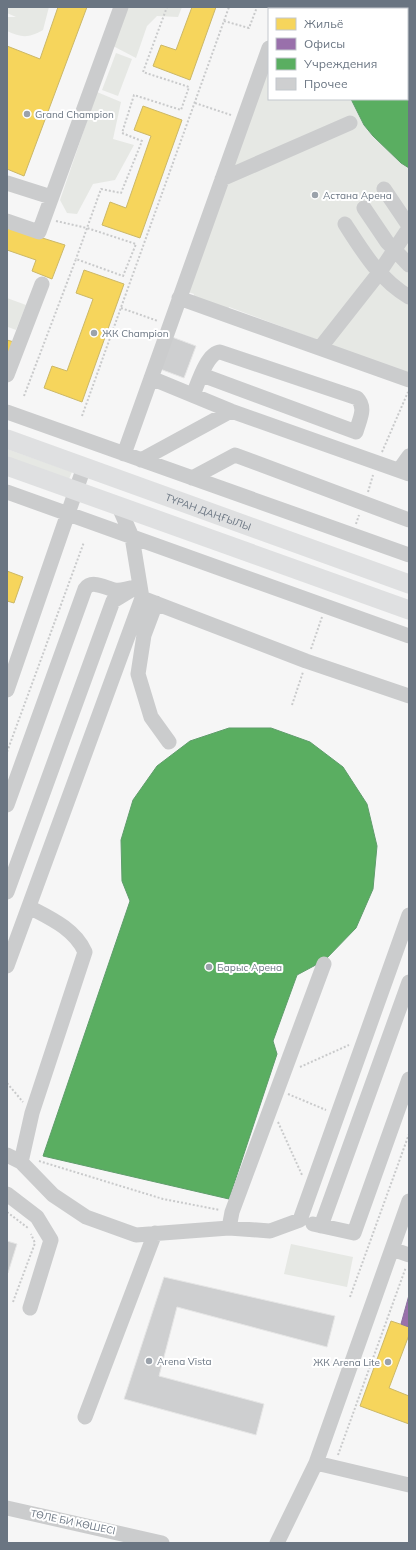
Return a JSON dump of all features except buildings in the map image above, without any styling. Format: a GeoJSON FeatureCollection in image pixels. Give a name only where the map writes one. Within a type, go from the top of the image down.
{"type":"FeatureCollection","features":[{"type":"Feature","properties":{"kind":"main road","name":"ТҰРАН ДАҢҒЫЛЫ"},"geometry":{"type":"LineString","coordinates":[[7,439],[409,584]]}},
{"type":"Feature","properties":{"kind":"main road"},"geometry":{"type":"LineString","coordinates":[[7,466],[409,610]]}},
{"type":"Feature","properties":{"kind":"street"},"geometry":{"type":"LineString","coordinates":[[7,221],[39,232],[121,7]]}},
{"type":"Feature","properties":{"kind":"street"},"geometry":{"type":"LineString","coordinates":[[124,454],[268,51]]}},
{"type":"Feature","properties":{"kind":"street"},"geometry":{"type":"LineString","coordinates":[[222,179],[350,123]]}},
{"type":"Feature","properties":{"kind":"street"},"geometry":{"type":"LineString","coordinates":[[7,183],[51,197]]}},
{"type":"Feature","properties":{"kind":"street"},"geometry":{"type":"LineString","coordinates":[[320,348],[379,274],[409,227],[384,189]]}},
{"type":"Feature","properties":{"kind":"street"},"geometry":{"type":"LineString","coordinates":[[364,208],[394,250],[409,265]]}},
{"type":"Feature","properties":{"kind":"street"},"geometry":{"type":"LineString","coordinates":[[344,224],[379,274],[396,289],[409,297]]}},
{"type":"Feature","properties":{"kind":"street"},"geometry":{"type":"LineString","coordinates":[[7,375],[42,284]]}},
{"type":"Feature","properties":{"kind":"street"},"geometry":{"type":"LineString","coordinates":[[179,298],[409,380]]}},
{"type":"Feature","properties":{"kind":"street"},"geometry":{"type":"LineString","coordinates":[[193,395],[211,356],[220,352],[357,398],[362,402],[363,409],[349,453]]}},
{"type":"Feature","properties":{"kind":"street"},"geometry":{"type":"LineString","coordinates":[[202,375],[356,432]]}},
{"type":"Feature","properties":{"kind":"street"},"geometry":{"type":"LineString","coordinates":[[151,378],[230,411],[404,472],[409,456]]}},
{"type":"Feature","properties":{"kind":"street"},"geometry":{"type":"LineString","coordinates":[[141,460],[230,411]]}},
{"type":"Feature","properties":{"kind":"street"},"geometry":{"type":"LineString","coordinates":[[7,412],[409,555]]}},
{"type":"Feature","properties":{"kind":"street"},"geometry":{"type":"LineString","coordinates":[[192,478],[235,455],[409,520]]}},
{"type":"Feature","properties":{"kind":"street"},"geometry":{"type":"LineString","coordinates":[[7,690],[84,467]]}},
{"type":"Feature","properties":{"kind":"street"},"geometry":{"type":"LineString","coordinates":[[7,492],[409,636]]}},
{"type":"Feature","properties":{"kind":"street"},"geometry":{"type":"LineString","coordinates":[[7,966],[29,907],[139,590],[132,537],[119,507]]}},
{"type":"Feature","properties":{"kind":"street"},"geometry":{"type":"LineString","coordinates":[[7,805],[14,766],[88,584],[92,583],[121,590],[139,590],[156,604],[306,662],[409,696]]}},
{"type":"Feature","properties":{"kind":"street"},"geometry":{"type":"LineString","coordinates":[[7,892],[113,601],[139,590]]}},
{"type":"Feature","properties":{"kind":"street"},"geometry":{"type":"LineString","coordinates":[[156,604],[144,635],[138,674],[151,717],[169,742]]}},
{"type":"Feature","properties":{"kind":"street"},"geometry":{"type":"LineString","coordinates":[[21,1162],[32,1113],[85,952],[82,944],[57,921],[29,907]]}},
{"type":"Feature","properties":{"kind":"street"},"geometry":{"type":"LineString","coordinates":[[300,1220],[408,919]]}},
{"type":"Feature","properties":{"kind":"street"},"geometry":{"type":"LineString","coordinates":[[229,1228],[232,1212],[324,964]]}},
{"type":"Feature","properties":{"kind":"street"},"geometry":{"type":"LineString","coordinates":[[321,1226],[409,982]]}},
{"type":"Feature","properties":{"kind":"street"},"geometry":{"type":"LineString","coordinates":[[7,1155],[21,1162],[53,1195],[86,1217],[136,1235],[229,1228],[270,1231],[300,1220],[354,1233],[409,1079]]}},
{"type":"Feature","properties":{"kind":"street"},"geometry":{"type":"LineString","coordinates":[[7,1194],[37,1217],[51,1240],[30,1308]]}},
{"type":"Feature","properties":{"kind":"street"},"geometry":{"type":"LineString","coordinates":[[277,1543],[316,1463],[409,1201]]}},
{"type":"Feature","properties":{"kind":"street"},"geometry":{"type":"LineString","coordinates":[[85,1417],[155,1234]]}},
{"type":"Feature","properties":{"kind":"street"},"geometry":{"type":"LineString","coordinates":[[392,1249],[408,1260]]}},
{"type":"Feature","properties":{"kind":"street"},"geometry":{"type":"LineString","coordinates":[[316,1463],[409,1485]]}},
{"type":"Feature","properties":{"kind":"street","name":"ТӨЛЕ БИ КӨШЕСІ"},"geometry":{"type":"LineString","coordinates":[[7,1508],[162,1543]]}},
{"type":"Feature","properties":{"kind":"path"},"geometry":{"type":"LineString","coordinates":[[24,396],[101,189],[122,193],[142,141],[122,133],[134,95],[181,110],[189,87],[143,72],[167,7]]}},
{"type":"Feature","properties":{"kind":"path"},"geometry":{"type":"LineString","coordinates":[[82,416],[229,7]]}},
{"type":"Feature","properties":{"kind":"path"},"geometry":{"type":"LineString","coordinates":[[224,21],[249,28],[257,7]]}},
{"type":"Feature","properties":{"kind":"path"},"geometry":{"type":"LineString","coordinates":[[195,103],[244,120]]}},
{"type":"Feature","properties":{"kind":"path"},"geometry":{"type":"LineString","coordinates":[[45,219],[87,228],[136,244],[123,276],[76,259]]}},
{"type":"Feature","properties":{"kind":"path"},"geometry":{"type":"LineString","coordinates":[[121,308],[169,325]]}},
{"type":"Feature","properties":{"kind":"path"},"geometry":{"type":"LineString","coordinates":[[368,490],[378,462],[409,389]]}},
{"type":"Feature","properties":{"kind":"path"},"geometry":{"type":"LineString","coordinates":[[7,752],[84,542]]}},
{"type":"Feature","properties":{"kind":"path"},"geometry":{"type":"LineString","coordinates":[[283,1075],[340,1048],[364,1041]]}},
{"type":"Feature","properties":{"kind":"path"},"geometry":{"type":"LineString","coordinates":[[7,1083],[32,1113]]}},
{"type":"Feature","properties":{"kind":"path"},"geometry":{"type":"LineString","coordinates":[[278,1090],[338,1115]]}},
{"type":"Feature","properties":{"kind":"path"},"geometry":{"type":"LineString","coordinates":[[272,1106],[310,1191]]}},
{"type":"Feature","properties":{"kind":"path"},"geometry":{"type":"LineString","coordinates":[[350,1297],[409,1134]]}},
{"type":"Feature","properties":{"kind":"path"},"geometry":{"type":"LineString","coordinates":[[36,1160],[163,1198],[232,1212]]}},
{"type":"Feature","properties":{"kind":"path"},"geometry":{"type":"LineString","coordinates":[[7,1212],[29,1228],[35,1243],[13,1302]]}},
{"type":"Feature","properties":{"kind":"path"},"geometry":{"type":"LineString","coordinates":[[334,1467],[408,1260]]}},
{"type":"Feature","properties":{"kind":"shaded area"},"geometry":{"type":"Polygon","coordinates":[[[7,7],[49,7],[43,30],[29,36],[21,36],[7,31],[7,17],[16,17],[7,13],[7,7]]]}},
{"type":"Feature","properties":{"kind":"shaded area"},"geometry":{"type":"Polygon","coordinates":[[[128,7],[182,7],[178,17],[157,16],[147,26],[136,58],[113,46],[128,7]]]}},
{"type":"Feature","properties":{"kind":"shaded area","name":"Астана Арена"},"geometry":{"type":"Polygon","coordinates":[[[409,7],[409,374],[229,307],[228,310],[193,297],[194,294],[185,291],[268,63],[268,100],[408,100],[408,8],[288,8],[409,7]]]}},
{"type":"Feature","properties":{"kind":"shaded area"},"geometry":{"type":"Polygon","coordinates":[[[116,53],[132,59],[118,96],[102,90],[116,53]]]}},
{"type":"Feature","properties":{"kind":"shaded area"},"geometry":{"type":"Polygon","coordinates":[[[97,92],[121,102],[113,139],[134,145],[115,180],[93,184],[77,214],[67,213],[60,200],[97,92]]]}},
{"type":"Feature","properties":{"kind":"shaded area"},"geometry":{"type":"Polygon","coordinates":[[[7,298],[26,305],[16,330],[8,327],[7,329],[7,298]]]}},
{"type":"Feature","properties":{"kind":"shaded area"},"geometry":{"type":"Polygon","coordinates":[[[7,449],[72,472],[69,479],[7,457],[7,449]]]}},
{"type":"Feature","properties":{"kind":"shaded area"},"geometry":{"type":"Polygon","coordinates":[[[291,1244],[353,1257],[347,1287],[284,1274],[291,1244]]]}},
{"type":"Feature","properties":{"kind":"place","name":"Grand Champion"},"geometry":{"type":"Point","coordinates":[27,114]}},
{"type":"Feature","properties":{"kind":"place","name":"Астана Арена"},"geometry":{"type":"Point","coordinates":[315,195]}},
{"type":"Feature","properties":{"kind":"place","name":"ЖК Champion"},"geometry":{"type":"Point","coordinates":[94,333]}},
{"type":"Feature","properties":{"kind":"place","name":"Барыс Арена"},"geometry":{"type":"Point","coordinates":[209,967]}},
{"type":"Feature","properties":{"kind":"place","name":"Arena Vista"},"geometry":{"type":"Point","coordinates":[149,1361]}},
{"type":"Feature","properties":{"kind":"place","name":"ЖК Arena Lite"},"geometry":{"type":"Point","coordinates":[388,1362]}}]}
